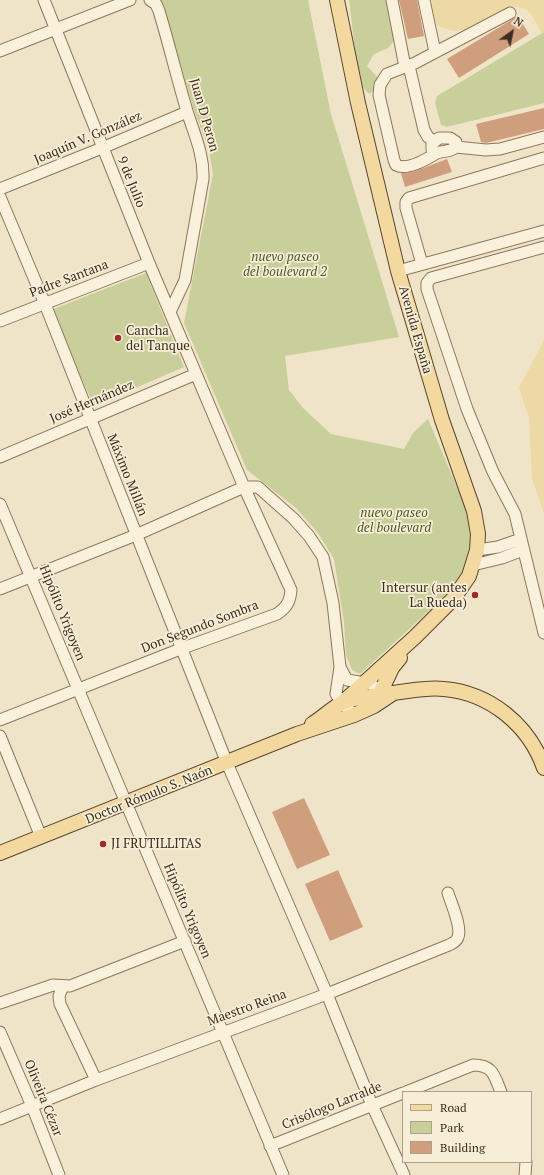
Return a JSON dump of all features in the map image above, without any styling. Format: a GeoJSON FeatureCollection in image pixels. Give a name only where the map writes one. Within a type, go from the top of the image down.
{"type":"FeatureCollection","features":[{"type":"Feature","properties":{"kind":"main road","name":"Avenida España"},"geometry":{"type":"LineString","coordinates":[[337,0],[358,103],[398,271],[442,420],[474,511],[478,534],[477,550],[473,565],[464,585],[454,598],[415,637],[342,703]]}},
{"type":"Feature","properties":{"kind":"main road","name":"Avenida España"},"geometry":{"type":"LineString","coordinates":[[385,693],[415,637]]}},
{"type":"Feature","properties":{"kind":"main road"},"geometry":{"type":"LineString","coordinates":[[385,693],[444,689],[465,693],[481,699],[517,722],[530,738],[539,753],[544,768]]}},
{"type":"Feature","properties":{"kind":"main road","name":"Doctor Rómulo S. Naón"},"geometry":{"type":"LineString","coordinates":[[297,734],[342,703],[385,693]]}},
{"type":"Feature","properties":{"kind":"main road","name":"Doctor Rómulo S. Naón"},"geometry":{"type":"LineString","coordinates":[[0,854],[297,734],[354,715],[385,693]]}},
{"type":"Feature","properties":{"kind":"street","name":"9 de Julio"},"geometry":{"type":"LineString","coordinates":[[44,0],[102,148],[196,374]]}},
{"type":"Feature","properties":{"kind":"street"},"geometry":{"type":"LineString","coordinates":[[0,51],[130,0]]}},
{"type":"Feature","properties":{"kind":"street","name":"Juan D Peron"},"geometry":{"type":"LineString","coordinates":[[150,0],[156,4],[160,11],[187,112],[200,150],[203,179],[185,280],[170,312]]}},
{"type":"Feature","properties":{"kind":"street"},"geometry":{"type":"LineString","coordinates":[[392,0],[407,66],[424,130],[428,137],[434,141]]}},
{"type":"Feature","properties":{"kind":"street"},"geometry":{"type":"LineString","coordinates":[[424,0],[436,52]]}},
{"type":"Feature","properties":{"kind":"street"},"geometry":{"type":"LineString","coordinates":[[510,13],[436,52],[387,74],[380,86],[379,95],[394,160],[396,165],[403,167],[428,159],[436,153],[448,152],[456,148],[486,150],[544,137]]}},
{"type":"Feature","properties":{"kind":"street","name":"Joaquín V. González"},"geometry":{"type":"LineString","coordinates":[[0,189],[187,112]]}},
{"type":"Feature","properties":{"kind":"street"},"geometry":{"type":"LineString","coordinates":[[436,153],[432,150],[432,144],[439,138],[450,138],[456,142],[456,148]]}},
{"type":"Feature","properties":{"kind":"street"},"geometry":{"type":"LineString","coordinates":[[422,264],[406,208],[406,202],[409,198],[544,158]]}},
{"type":"Feature","properties":{"kind":"street","name":"Máximo Millán"},"geometry":{"type":"LineString","coordinates":[[0,197],[45,304],[136,535],[183,648],[227,763],[327,994],[372,1105],[404,1175]]}},
{"type":"Feature","properties":{"kind":"street"},"geometry":{"type":"LineString","coordinates":[[398,271],[544,231]]}},
{"type":"Feature","properties":{"kind":"street"},"geometry":{"type":"LineString","coordinates":[[544,247],[431,278],[427,284],[427,289],[467,408],[493,472],[515,514],[544,633]]}},
{"type":"Feature","properties":{"kind":"street","name":"Padre Santana"},"geometry":{"type":"LineString","coordinates":[[0,321],[149,263]]}},
{"type":"Feature","properties":{"kind":"street","name":"José Hernández"},"geometry":{"type":"LineString","coordinates":[[0,456],[196,374]]}},
{"type":"Feature","properties":{"kind":"street","name":"Don Segundo Sombra"},"geometry":{"type":"LineString","coordinates":[[0,720],[183,648],[277,614],[290,601],[291,590],[244,487],[196,374]]}},
{"type":"Feature","properties":{"kind":"street"},"geometry":{"type":"LineString","coordinates":[[0,589],[136,535],[244,487],[258,486],[309,536],[322,557],[333,602],[340,667],[336,694],[342,703],[354,715]]}},
{"type":"Feature","properties":{"kind":"street","name":"Hipólito Yrigoyen"},"geometry":{"type":"LineString","coordinates":[[0,504],[184,941],[224,1032],[283,1175]]}},
{"type":"Feature","properties":{"kind":"street"},"geometry":{"type":"LineString","coordinates":[[477,550],[522,545]]}},
{"type":"Feature","properties":{"kind":"street"},"geometry":{"type":"LineString","coordinates":[[473,565],[502,558],[522,545]]}},
{"type":"Feature","properties":{"kind":"street"},"geometry":{"type":"LineString","coordinates":[[340,667],[347,680],[354,682],[366,682],[385,693]]}},
{"type":"Feature","properties":{"kind":"street"},"geometry":{"type":"LineString","coordinates":[[0,736],[41,837]]}},
{"type":"Feature","properties":{"kind":"street","name":"Maestro Reina"},"geometry":{"type":"LineString","coordinates":[[0,1119],[96,1080],[327,994],[456,942],[459,936],[459,928],[448,893]]}},
{"type":"Feature","properties":{"kind":"street"},"geometry":{"type":"LineString","coordinates":[[0,1003],[53,985],[70,986],[184,941]]}},
{"type":"Feature","properties":{"kind":"street"},"geometry":{"type":"LineString","coordinates":[[63,986],[59,996],[60,1004],[96,1080]]}},
{"type":"Feature","properties":{"kind":"street","name":"Oliveira Cézar"},"geometry":{"type":"LineString","coordinates":[[0,1032],[32,1106],[59,1175]]}},
{"type":"Feature","properties":{"kind":"street","name":"Crisólogo Larralde"},"geometry":{"type":"LineString","coordinates":[[409,1091],[473,1065],[482,1065],[490,1069],[500,1091]]}},
{"type":"Feature","properties":{"kind":"street","name":"Crisólogo Larralde"},"geometry":{"type":"LineString","coordinates":[[270,1146],[402,1094]]}},
{"type":"Feature","properties":{"kind":"green space"},"geometry":{"type":"Polygon","coordinates":[[[161,0],[308,0],[331,114],[399,337],[285,356],[289,390],[303,408],[331,434],[404,449],[413,433],[428,419],[471,520],[469,564],[441,600],[360,674],[352,670],[346,655],[344,622],[334,559],[318,533],[296,508],[247,470],[184,323],[213,174],[209,150],[193,107],[161,0]]]}},
{"type":"Feature","properties":{"kind":"green space"},"geometry":{"type":"Polygon","coordinates":[[[349,0],[395,0],[398,37],[388,48],[374,54],[367,66],[378,78],[378,88],[369,94],[359,83],[349,0]]]}},
{"type":"Feature","properties":{"kind":"green space"},"geometry":{"type":"Polygon","coordinates":[[[544,32],[544,103],[447,127],[441,125],[435,103],[437,96],[544,32]]]}},
{"type":"Feature","properties":{"kind":"green space","name":"Cancha del Tanque"},"geometry":{"type":"Polygon","coordinates":[[[146,273],[184,367],[94,406],[51,310],[146,273]]]}},
{"type":"Feature","properties":{"kind":"sand"},"geometry":{"type":"Polygon","coordinates":[[[431,0],[544,0],[544,32],[541,33],[529,12],[523,8],[514,7],[505,10],[473,27],[461,30],[449,30],[436,24],[431,0]]]}},
{"type":"Feature","properties":{"kind":"sand"},"geometry":{"type":"Polygon","coordinates":[[[544,340],[544,513],[532,479],[529,418],[519,388],[544,340]]]}},
{"type":"Feature","properties":{"kind":"building"},"geometry":{"type":"Polygon","coordinates":[[[399,0],[417,0],[424,36],[408,39],[399,0]]]}},
{"type":"Feature","properties":{"kind":"building"},"geometry":{"type":"Polygon","coordinates":[[[517,15],[529,34],[459,78],[447,59],[513,19],[517,15]]]}},
{"type":"Feature","properties":{"kind":"building"},"geometry":{"type":"Polygon","coordinates":[[[544,108],[544,129],[486,143],[481,142],[476,124],[544,108]]]}},
{"type":"Feature","properties":{"kind":"building"},"geometry":{"type":"Polygon","coordinates":[[[447,159],[452,172],[405,187],[401,173],[413,172],[447,159]]]}},
{"type":"Feature","properties":{"kind":"building"},"geometry":{"type":"Polygon","coordinates":[[[304,798],[330,855],[297,869],[272,812],[304,798]]]}},
{"type":"Feature","properties":{"kind":"building"},"geometry":{"type":"Polygon","coordinates":[[[338,870],[363,927],[330,941],[305,884],[338,870]]]}},
{"type":"Feature","properties":{"kind":"place","name":"Cancha del Tanque"},"geometry":{"type":"Point","coordinates":[118,338]}},
{"type":"Feature","properties":{"kind":"place","name":"Intersur (antes La Rueda)"},"geometry":{"type":"Point","coordinates":[475,595]}},
{"type":"Feature","properties":{"kind":"place","name":"JI FRUTILLITAS"},"geometry":{"type":"Point","coordinates":[103,844]}},
{"type":"Feature","properties":{"kind":"park label","name":"nuevo paseo del boulevard 2"},"geometry":{"type":"Point","coordinates":[285,264]}},
{"type":"Feature","properties":{"kind":"park label","name":"nuevo paseo del boulevard"},"geometry":{"type":"Point","coordinates":[394,520]}}]}
